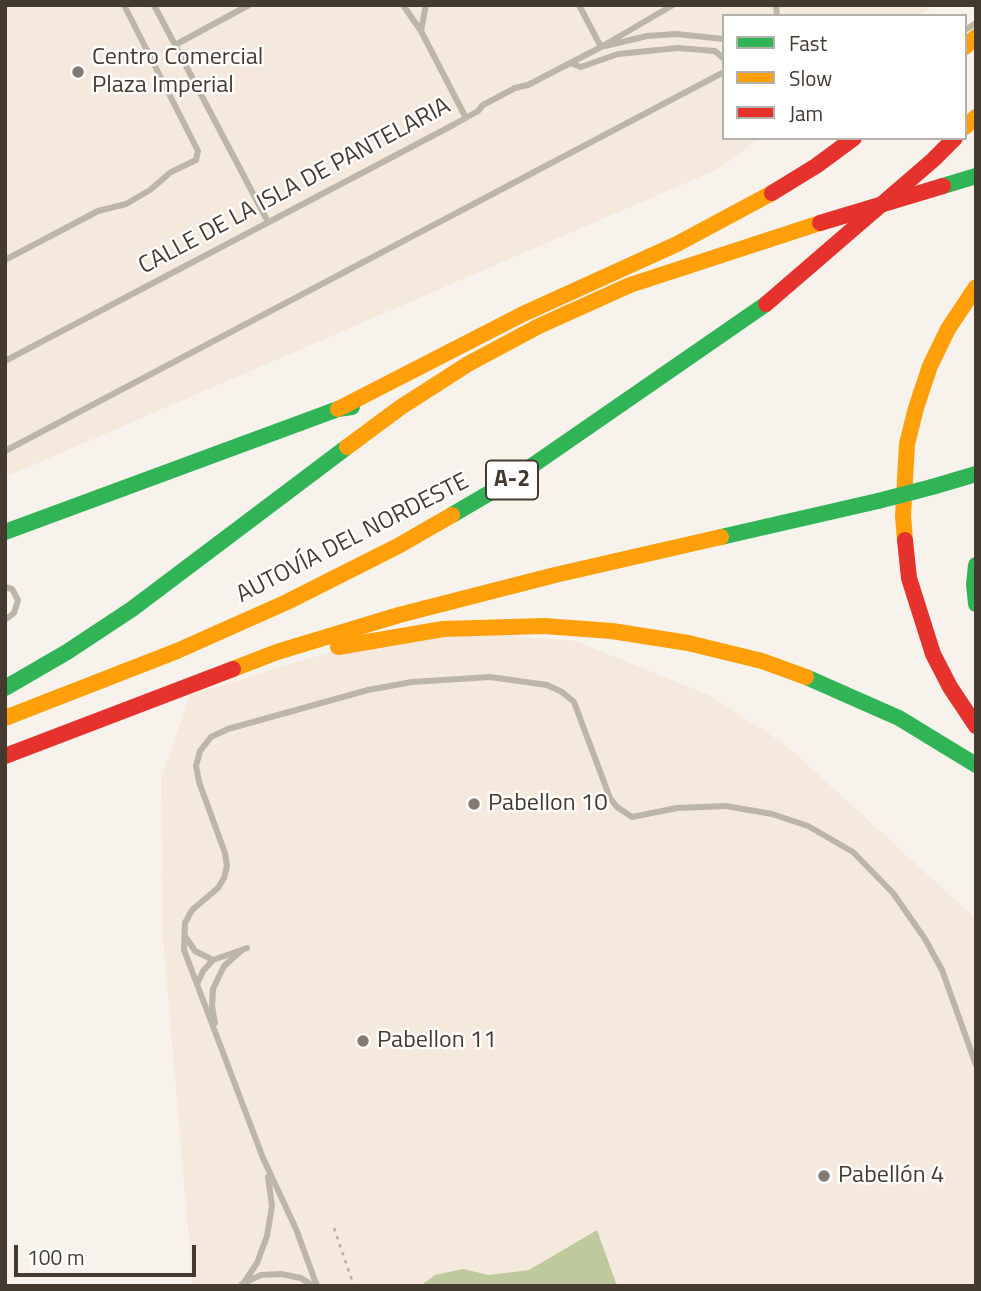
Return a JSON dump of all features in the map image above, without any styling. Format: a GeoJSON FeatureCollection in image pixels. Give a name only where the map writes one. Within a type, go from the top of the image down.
{"type":"FeatureCollection","features":[{"type":"Feature","properties":{"kind":"main road"},"geometry":{"type":"LineString","coordinates":[[5,532],[338,409],[523,314],[677,244],[750,206],[816,166],[851,140]]}},
{"type":"Feature","properties":{"kind":"main road","name":"AUTOVÍA DEL NORDESTE"},"geometry":{"type":"LineString","coordinates":[[5,718],[177,651],[287,602],[398,546],[510,481],[756,313],[953,140]]}},
{"type":"Feature","properties":{"kind":"main road"},"geometry":{"type":"LineString","coordinates":[[5,688],[67,652],[132,609],[401,407],[468,364],[539,326],[631,285],[820,223],[976,176]]}},
{"type":"Feature","properties":{"kind":"main road"},"geometry":{"type":"LineString","coordinates":[[976,287],[948,329],[930,366],[916,408],[908,444],[903,516],[909,578],[919,614],[933,654],[950,687],[976,726]]}},
{"type":"Feature","properties":{"kind":"main road"},"geometry":{"type":"LineString","coordinates":[[338,409],[353,407],[468,364]]}},
{"type":"Feature","properties":{"kind":"main road"},"geometry":{"type":"LineString","coordinates":[[5,756],[277,652],[399,615],[555,575],[878,501],[976,474]]}},
{"type":"Feature","properties":{"kind":"main road"},"geometry":{"type":"LineString","coordinates":[[976,565],[976,604]]}},
{"type":"Feature","properties":{"kind":"main road"},"geometry":{"type":"LineString","coordinates":[[141,706],[180,698],[320,651],[443,629],[544,626],[599,630],[688,643],[762,661],[831,687],[899,718],[976,765]]}},
{"type":"Feature","properties":{"kind":"lane"},"geometry":{"type":"LineString","coordinates":[[5,260],[98,211],[126,204],[150,190],[171,172],[196,160],[198,151],[124,5]]}},
{"type":"Feature","properties":{"kind":"lane"},"geometry":{"type":"LineString","coordinates":[[154,5],[268,222]]}},
{"type":"Feature","properties":{"kind":"lane"},"geometry":{"type":"LineString","coordinates":[[175,45],[249,5]]}},
{"type":"Feature","properties":{"kind":"lane"},"geometry":{"type":"LineString","coordinates":[[421,31],[426,5]]}},
{"type":"Feature","properties":{"kind":"lane"},"geometry":{"type":"LineString","coordinates":[[579,5],[601,47]]}},
{"type":"Feature","properties":{"kind":"lane"},"geometry":{"type":"LineString","coordinates":[[601,47],[673,5]]}},
{"type":"Feature","properties":{"kind":"lane"},"geometry":{"type":"LineString","coordinates":[[404,6],[421,31],[466,118]]}},
{"type":"Feature","properties":{"kind":"lane"},"geometry":{"type":"LineString","coordinates":[[601,47],[647,36],[676,34],[722,38]]}},
{"type":"Feature","properties":{"kind":"lane","name":"CALLE DE LA ISLA DE PANTELARIA"},"geometry":{"type":"LineString","coordinates":[[5,361],[466,118],[507,92],[528,85],[601,47]]}},
{"type":"Feature","properties":{"kind":"lane"},"geometry":{"type":"LineString","coordinates":[[570,63],[581,68],[618,54],[678,48],[715,51],[722,58]]}},
{"type":"Feature","properties":{"kind":"lane"},"geometry":{"type":"LineString","coordinates":[[5,451],[722,73]]}},
{"type":"Feature","properties":{"kind":"lane"},"geometry":{"type":"LineString","coordinates":[[5,587],[12,589],[18,600],[14,613],[5,620]]}},
{"type":"Feature","properties":{"kind":"lane"},"geometry":{"type":"LineString","coordinates":[[315,1286],[292,1220],[263,1158],[184,950],[185,923],[192,910],[218,888],[227,866],[196,766],[200,751],[211,737],[228,729],[368,690],[454,678],[489,677],[547,685],[574,702],[611,798],[617,807],[632,817],[677,808],[726,806],[772,814],[808,826],[853,852],[892,893],[925,939],[942,970],[976,1065]]}},
{"type":"Feature","properties":{"kind":"lane"},"geometry":{"type":"LineString","coordinates":[[184,935],[195,951],[213,960]]}},
{"type":"Feature","properties":{"kind":"lane"},"geometry":{"type":"LineString","coordinates":[[197,984],[203,971],[213,960],[244,949],[224,966],[213,989],[212,1006],[219,1042]]}},
{"type":"Feature","properties":{"kind":"lane"},"geometry":{"type":"LineString","coordinates":[[242,1285],[257,1263],[267,1236],[270,1182],[263,1158]]}},
{"type":"Feature","properties":{"kind":"lane"},"geometry":{"type":"LineString","coordinates":[[242,1285],[261,1275],[282,1274],[301,1278],[315,1286]]}},
{"type":"Feature","properties":{"kind":"path"},"geometry":{"type":"LineString","coordinates":[[334,1228],[354,1286]]}},
{"type":"Feature","properties":{"kind":"shaded area"},"geometry":{"type":"Polygon","coordinates":[[[5,5],[933,5],[922,14],[722,14],[722,140],[756,140],[720,168],[5,477],[5,5]]]}},
{"type":"Feature","properties":{"kind":"shaded area"},"geometry":{"type":"Polygon","coordinates":[[[410,628],[576,641],[713,697],[787,746],[976,919],[976,1286],[193,1286],[163,938],[161,779],[190,695],[410,628]]]}},
{"type":"Feature","properties":{"kind":"shaded area"},"geometry":{"type":"Polygon","coordinates":[[[597,1230],[617,1286],[420,1286],[435,1275],[463,1269],[489,1275],[529,1270],[597,1230]]]}},
{"type":"Feature","properties":{"kind":"traffic: fast"},"geometry":{"type":"LineString","coordinates":[[943,186],[976,176]]}},
{"type":"Feature","properties":{"kind":"traffic: fast"},"geometry":{"type":"LineString","coordinates":[[452,515],[510,481],[766,304]]}},
{"type":"Feature","properties":{"kind":"traffic: fast"},"geometry":{"type":"LineString","coordinates":[[5,532],[338,409],[352,407]]}},
{"type":"Feature","properties":{"kind":"traffic: fast"},"geometry":{"type":"LineString","coordinates":[[5,688],[67,652],[132,609],[347,447]]}},
{"type":"Feature","properties":{"kind":"traffic: fast"},"geometry":{"type":"LineString","coordinates":[[932,487],[976,474]]}},
{"type":"Feature","properties":{"kind":"traffic: fast"},"geometry":{"type":"LineString","coordinates":[[878,501],[932,487]]}},
{"type":"Feature","properties":{"kind":"traffic: fast"},"geometry":{"type":"LineString","coordinates":[[721,537],[878,501]]}},
{"type":"Feature","properties":{"kind":"traffic: fast"},"geometry":{"type":"LineString","coordinates":[[976,565],[976,604]]}},
{"type":"Feature","properties":{"kind":"traffic: fast"},"geometry":{"type":"LineString","coordinates":[[806,677],[899,718],[976,765]]}},
{"type":"Feature","properties":{"kind":"traffic: slow"},"geometry":{"type":"LineString","coordinates":[[967,45],[976,37]]}},
{"type":"Feature","properties":{"kind":"traffic: slow"},"geometry":{"type":"LineString","coordinates":[[967,125],[976,117]]}},
{"type":"Feature","properties":{"kind":"traffic: slow"},"geometry":{"type":"LineString","coordinates":[[338,409],[523,314],[677,244],[772,193]]}},
{"type":"Feature","properties":{"kind":"traffic: slow"},"geometry":{"type":"LineString","coordinates":[[347,447],[401,407],[468,364],[539,326],[630,285],[820,223]]}},
{"type":"Feature","properties":{"kind":"traffic: slow"},"geometry":{"type":"LineString","coordinates":[[905,540],[903,516],[907,444],[916,408],[930,366],[948,329],[976,287]]}},
{"type":"Feature","properties":{"kind":"traffic: slow"},"geometry":{"type":"LineString","coordinates":[[5,718],[177,651],[287,602],[398,546],[452,515]]}},
{"type":"Feature","properties":{"kind":"traffic: slow"},"geometry":{"type":"LineString","coordinates":[[233,669],[277,652],[399,615],[555,575],[721,537]]}},
{"type":"Feature","properties":{"kind":"traffic: slow"},"geometry":{"type":"LineString","coordinates":[[338,647],[443,629],[544,626],[612,631],[688,643],[762,661],[806,677]]}},
{"type":"Feature","properties":{"kind":"traffic: jam"},"geometry":{"type":"LineString","coordinates":[[772,193],[851,140]]}},
{"type":"Feature","properties":{"kind":"traffic: jam"},"geometry":{"type":"LineString","coordinates":[[766,304],[953,140]]}},
{"type":"Feature","properties":{"kind":"traffic: jam"},"geometry":{"type":"LineString","coordinates":[[820,223],[943,186]]}},
{"type":"Feature","properties":{"kind":"traffic: jam"},"geometry":{"type":"LineString","coordinates":[[905,540],[909,578],[933,654],[950,687],[976,726]]}},
{"type":"Feature","properties":{"kind":"traffic: jam"},"geometry":{"type":"LineString","coordinates":[[5,756],[233,669]]}},
{"type":"Feature","properties":{"kind":"place","name":"Centro Comercial Plaza Imperial"},"geometry":{"type":"Point","coordinates":[78,72]}},
{"type":"Feature","properties":{"kind":"place","name":"Pabellon 10"},"geometry":{"type":"Point","coordinates":[474,804]}},
{"type":"Feature","properties":{"kind":"place","name":"Pabellon 11"},"geometry":{"type":"Point","coordinates":[363,1041]}},
{"type":"Feature","properties":{"kind":"place","name":"Pabellón 4"},"geometry":{"type":"Point","coordinates":[824,1176]}}]}
